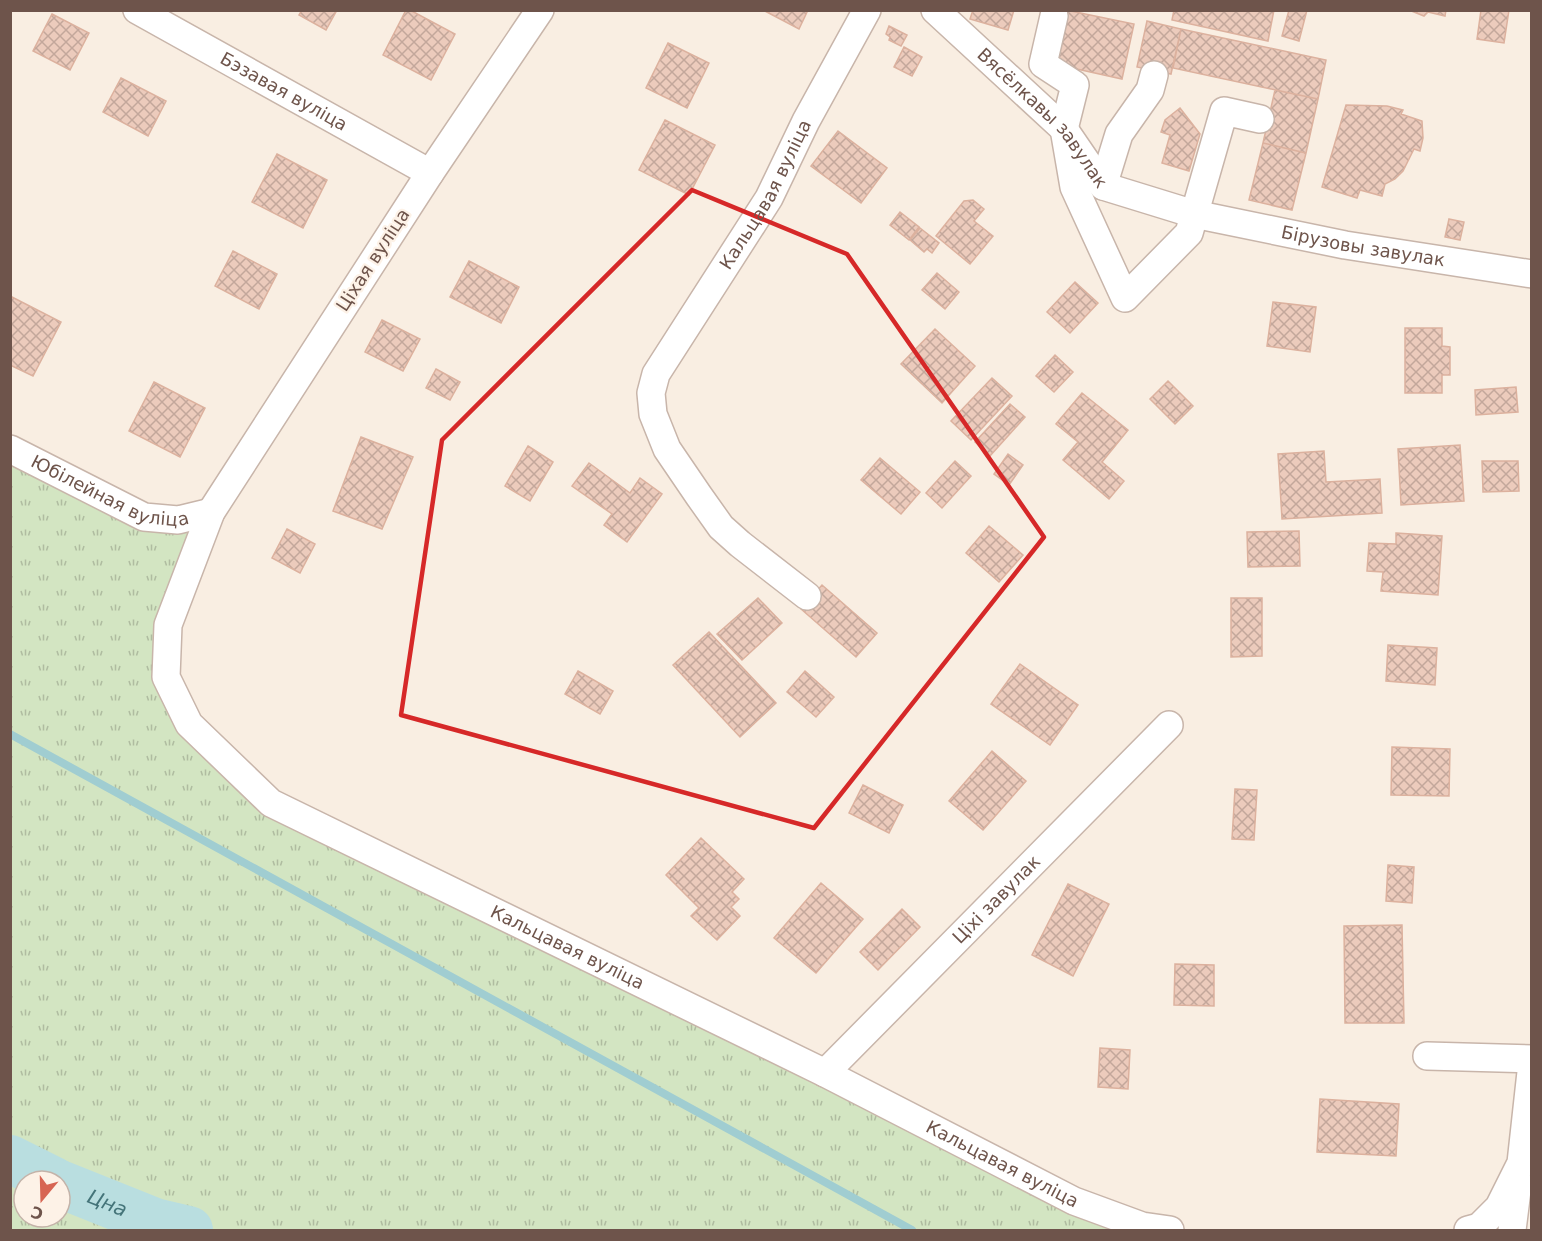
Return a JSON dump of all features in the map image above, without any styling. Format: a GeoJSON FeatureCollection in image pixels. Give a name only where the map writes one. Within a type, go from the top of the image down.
{"type":"FeatureCollection","features":[{"type":"Feature","properties":{"kind":"street","name":"Бэзавая вуліца"},"geometry":{"type":"LineString","coordinates":[[137,10],[430,173]]}},
{"type":"Feature","properties":{"kind":"street","name":"Ціхая вуліца"},"geometry":{"type":"LineString","coordinates":[[211,512],[430,173],[540,10]]}},
{"type":"Feature","properties":{"kind":"street","name":"Кальцавая вуліца"},"geometry":{"type":"LineString","coordinates":[[807,596],[721,527],[667,449],[653,414],[651,393],[656,374],[769,198],[806,121],[867,10]]}},
{"type":"Feature","properties":{"kind":"street","name":"Вясёлкавы завулак"},"geometry":{"type":"LineString","coordinates":[[935,10],[1064,129],[1103,186],[1194,214]]}},
{"type":"Feature","properties":{"kind":"street"},"geometry":{"type":"LineString","coordinates":[[1054,16],[1043,64],[1075,85],[1064,129],[1074,186],[1125,298],[1189,233],[1224,111],[1260,119]]}},
{"type":"Feature","properties":{"kind":"street"},"geometry":{"type":"LineString","coordinates":[[1103,186],[1119,134],[1150,90],[1154,75]]}},
{"type":"Feature","properties":{"kind":"street","name":"Бірузовы завулак"},"geometry":{"type":"LineString","coordinates":[[1194,214],[1345,245],[1532,274]]}},
{"type":"Feature","properties":{"kind":"street","name":"Юбілейная вуліца"},"geometry":{"type":"LineString","coordinates":[[10,449],[144,517],[178,520],[211,512]]}},
{"type":"Feature","properties":{"kind":"street","name":"Кальцавая вуліца"},"geometry":{"type":"LineString","coordinates":[[211,512],[168,626],[166,677],[189,724],[271,803],[825,1073],[1074,1201],[1142,1226],[1170,1230]]}},
{"type":"Feature","properties":{"kind":"street","name":"Ціхі завулак"},"geometry":{"type":"LineString","coordinates":[[825,1073],[1170,725]]}},
{"type":"Feature","properties":{"kind":"street"},"geometry":{"type":"LineString","coordinates":[[1427,1056],[1532,1061],[1512,1230]]}},
{"type":"Feature","properties":{"kind":"street"},"geometry":{"type":"LineString","coordinates":[[1468,1230],[1479,1227],[1499,1206],[1521,1163]]}},
{"type":"Feature","properties":{"kind":"highlighted area"},"geometry":{"type":"Polygon","coordinates":[[[692,190],[847,254],[1044,537],[814,828],[401,715],[442,440],[692,190]]]}},
{"type":"Feature","properties":{"kind":"green space"},"geometry":{"type":"Polygon","coordinates":[[[10,449],[110,501],[211,512],[166,677],[271,803],[825,1073],[1170,1230],[11,1230],[10,449]]]}},
{"type":"Feature","properties":{"kind":"building"},"geometry":{"type":"Polygon","coordinates":[[[302,10],[337,10],[326,30],[299,15],[302,10]]]}},
{"type":"Feature","properties":{"kind":"building"},"geometry":{"type":"Polygon","coordinates":[[[406,10],[455,34],[431,80],[383,55],[406,10]]]}},
{"type":"Feature","properties":{"kind":"building"},"geometry":{"type":"Polygon","coordinates":[[[763,10],[808,10],[799,29],[763,10]]]}},
{"type":"Feature","properties":{"kind":"building"},"geometry":{"type":"Polygon","coordinates":[[[973,10],[1014,10],[1008,30],[970,19],[973,10]]]}},
{"type":"Feature","properties":{"kind":"building"},"geometry":{"type":"Polygon","coordinates":[[[1066,10],[1134,24],[1122,79],[1054,64],[1066,10]]]}},
{"type":"Feature","properties":{"kind":"building"},"geometry":{"type":"Polygon","coordinates":[[[1174,10],[1274,10],[1268,41],[1172,20],[1174,10]]]}},
{"type":"Feature","properties":{"kind":"building"},"geometry":{"type":"Polygon","coordinates":[[[1289,10],[1307,10],[1299,41],[1282,36],[1289,10]]]}},
{"type":"Feature","properties":{"kind":"building"},"geometry":{"type":"Polygon","coordinates":[[[1409,10],[1446,10],[1445,16],[1428,12],[1424,16],[1409,10]]]}},
{"type":"Feature","properties":{"kind":"building"},"geometry":{"type":"Polygon","coordinates":[[[1481,10],[1509,10],[1504,43],[1477,39],[1481,10]]]}},
{"type":"Feature","properties":{"kind":"building"},"geometry":{"type":"Polygon","coordinates":[[[52,14],[89,33],[70,70],[33,51],[52,14]]]}},
{"type":"Feature","properties":{"kind":"building"},"geometry":{"type":"Polygon","coordinates":[[[1147,21],[1181,29],[1171,74],[1137,67],[1147,21]]]}},
{"type":"Feature","properties":{"kind":"building"},"geometry":{"type":"Polygon","coordinates":[[[889,26],[907,35],[901,46],[889,40],[890,37],[886,34],[889,26]]]}},
{"type":"Feature","properties":{"kind":"building"},"geometry":{"type":"Polygon","coordinates":[[[1181,29],[1326,60],[1318,99],[1173,68],[1181,29]]]}},
{"type":"Feature","properties":{"kind":"building"},"geometry":{"type":"Polygon","coordinates":[[[668,43],[709,63],[687,108],[646,88],[668,43]]]}},
{"type":"Feature","properties":{"kind":"building"},"geometry":{"type":"Polygon","coordinates":[[[904,47],[922,57],[912,76],[894,67],[904,47]]]}},
{"type":"Feature","properties":{"kind":"building"},"geometry":{"type":"Polygon","coordinates":[[[121,78],[166,101],[148,136],[103,112],[121,78]]]}},
{"type":"Feature","properties":{"kind":"building"},"geometry":{"type":"Polygon","coordinates":[[[1275,90],[1318,99],[1306,153],[1263,143],[1275,90]]]}},
{"type":"Feature","properties":{"kind":"building"},"geometry":{"type":"Polygon","coordinates":[[[1346,105],[1387,106],[1403,110],[1401,114],[1422,121],[1423,138],[1420,151],[1414,149],[1403,171],[1395,179],[1385,184],[1382,196],[1360,190],[1357,198],[1322,187],[1346,105]]]}},
{"type":"Feature","properties":{"kind":"building"},"geometry":{"type":"Polygon","coordinates":[[[1180,108],[1200,134],[1189,171],[1162,163],[1170,135],[1161,132],[1165,120],[1180,108]]]}},
{"type":"Feature","properties":{"kind":"building"},"geometry":{"type":"Polygon","coordinates":[[[665,120],[715,145],[689,195],[639,170],[665,120]]]}},
{"type":"Feature","properties":{"kind":"building"},"geometry":{"type":"Polygon","coordinates":[[[838,131],[887,168],[861,203],[811,166],[838,131]]]}},
{"type":"Feature","properties":{"kind":"building"},"geometry":{"type":"Polygon","coordinates":[[[1263,143],[1306,153],[1292,210],[1249,200],[1263,143]]]}},
{"type":"Feature","properties":{"kind":"building"},"geometry":{"type":"Polygon","coordinates":[[[277,154],[327,180],[303,228],[252,202],[277,154]]]}},
{"type":"Feature","properties":{"kind":"building"},"geometry":{"type":"Polygon","coordinates":[[[973,200],[984,209],[974,221],[993,236],[970,264],[936,236],[964,201],[973,200]]]}},
{"type":"Feature","properties":{"kind":"building"},"geometry":{"type":"Polygon","coordinates":[[[900,212],[919,227],[909,240],[890,225],[900,212]]]}},
{"type":"Feature","properties":{"kind":"building"},"geometry":{"type":"Polygon","coordinates":[[[1449,219],[1464,222],[1460,240],[1445,237],[1449,219]]]}},
{"type":"Feature","properties":{"kind":"building"},"geometry":{"type":"Polygon","coordinates":[[[920,228],[939,243],[932,253],[927,249],[924,252],[910,240],[920,228]]]}},
{"type":"Feature","properties":{"kind":"building"},"geometry":{"type":"Polygon","coordinates":[[[233,251],[277,274],[259,309],[215,286],[233,251]]]}},
{"type":"Feature","properties":{"kind":"building"},"geometry":{"type":"Polygon","coordinates":[[[469,261],[519,287],[501,323],[450,297],[469,261]]]}},
{"type":"Feature","properties":{"kind":"building"},"geometry":{"type":"Polygon","coordinates":[[[937,273],[959,292],[945,309],[922,290],[937,273]]]}},
{"type":"Feature","properties":{"kind":"building"},"geometry":{"type":"Polygon","coordinates":[[[1075,282],[1098,303],[1070,333],[1047,312],[1075,282]]]}},
{"type":"Feature","properties":{"kind":"building"},"geometry":{"type":"Polygon","coordinates":[[[10,296],[61,322],[33,376],[10,365],[10,296]]]}},
{"type":"Feature","properties":{"kind":"building"},"geometry":{"type":"Polygon","coordinates":[[[1273,302],[1316,307],[1310,352],[1267,346],[1273,302]]]}},
{"type":"Feature","properties":{"kind":"building"},"geometry":{"type":"Polygon","coordinates":[[[382,320],[420,339],[403,371],[365,352],[382,320]]]}},
{"type":"Feature","properties":{"kind":"building"},"geometry":{"type":"Polygon","coordinates":[[[1405,328],[1442,328],[1442,346],[1450,347],[1450,375],[1442,375],[1442,393],[1405,393],[1405,328]]]}},
{"type":"Feature","properties":{"kind":"building"},"geometry":{"type":"Polygon","coordinates":[[[935,329],[975,366],[942,403],[901,364],[935,329]]]}},
{"type":"Feature","properties":{"kind":"building"},"geometry":{"type":"Polygon","coordinates":[[[1055,355],[1073,372],[1054,392],[1036,376],[1055,355]]]}},
{"type":"Feature","properties":{"kind":"building"},"geometry":{"type":"Polygon","coordinates":[[[436,369],[460,382],[450,400],[426,388],[436,369]]]}},
{"type":"Feature","properties":{"kind":"building"},"geometry":{"type":"Polygon","coordinates":[[[992,378],[1012,396],[971,440],[951,421],[992,378]]]}},
{"type":"Feature","properties":{"kind":"building"},"geometry":{"type":"Polygon","coordinates":[[[1168,381],[1193,406],[1175,424],[1150,399],[1168,381]]]}},
{"type":"Feature","properties":{"kind":"building"},"geometry":{"type":"Polygon","coordinates":[[[154,382],[205,408],[180,457],[129,431],[154,382]]]}},
{"type":"Feature","properties":{"kind":"building"},"geometry":{"type":"Polygon","coordinates":[[[1516,387],[1518,412],[1476,415],[1475,390],[1516,387]]]}},
{"type":"Feature","properties":{"kind":"building"},"geometry":{"type":"Polygon","coordinates":[[[1082,393],[1128,430],[1102,462],[1124,481],[1109,499],[1063,460],[1078,442],[1056,424],[1082,393]]]}},
{"type":"Feature","properties":{"kind":"building"},"geometry":{"type":"Polygon","coordinates":[[[1010,404],[1025,417],[990,456],[975,442],[1010,404]]]}},
{"type":"Feature","properties":{"kind":"building"},"geometry":{"type":"Polygon","coordinates":[[[361,437],[413,457],[382,529],[333,511],[361,437]]]}},
{"type":"Feature","properties":{"kind":"building"},"geometry":{"type":"Polygon","coordinates":[[[1460,445],[1464,501],[1401,505],[1398,449],[1460,445]]]}},
{"type":"Feature","properties":{"kind":"building"},"geometry":{"type":"Polygon","coordinates":[[[528,446],[553,462],[530,501],[505,486],[528,446]]]}},
{"type":"Feature","properties":{"kind":"building"},"geometry":{"type":"Polygon","coordinates":[[[1324,451],[1326,482],[1380,479],[1382,513],[1282,519],[1278,454],[1324,451]]]}},
{"type":"Feature","properties":{"kind":"building"},"geometry":{"type":"Polygon","coordinates":[[[1008,454],[1023,465],[1009,485],[994,474],[1008,454]]]}},
{"type":"Feature","properties":{"kind":"building"},"geometry":{"type":"Polygon","coordinates":[[[880,458],[920,492],[901,514],[861,480],[880,458]]]}},
{"type":"Feature","properties":{"kind":"building"},"geometry":{"type":"Polygon","coordinates":[[[955,461],[971,476],[942,508],[926,493],[955,461]]]}},
{"type":"Feature","properties":{"kind":"building"},"geometry":{"type":"Polygon","coordinates":[[[1482,461],[1518,461],[1519,491],[1483,492],[1482,461]]]}},
{"type":"Feature","properties":{"kind":"building"},"geometry":{"type":"Polygon","coordinates":[[[589,463],[630,493],[640,478],[662,494],[627,542],[604,525],[612,514],[572,486],[589,463]]]}},
{"type":"Feature","properties":{"kind":"building"},"geometry":{"type":"Polygon","coordinates":[[[989,526],[1023,555],[999,582],[966,553],[989,526]]]}},
{"type":"Feature","properties":{"kind":"building"},"geometry":{"type":"Polygon","coordinates":[[[287,529],[315,544],[300,573],[272,558],[287,529]]]}},
{"type":"Feature","properties":{"kind":"building"},"geometry":{"type":"Polygon","coordinates":[[[1299,531],[1300,566],[1248,567],[1247,532],[1299,531]]]}},
{"type":"Feature","properties":{"kind":"building"},"geometry":{"type":"Polygon","coordinates":[[[1396,533],[1442,536],[1438,595],[1381,591],[1383,572],[1367,571],[1369,543],[1396,544],[1396,533]]]}},
{"type":"Feature","properties":{"kind":"building"},"geometry":{"type":"Polygon","coordinates":[[[822,585],[877,633],[856,657],[801,609],[822,585]]]}},
{"type":"Feature","properties":{"kind":"building"},"geometry":{"type":"Polygon","coordinates":[[[758,598],[782,623],[742,660],[717,634],[758,598]]]}},
{"type":"Feature","properties":{"kind":"building"},"geometry":{"type":"Polygon","coordinates":[[[1231,598],[1262,598],[1262,656],[1231,657],[1231,598]]]}},
{"type":"Feature","properties":{"kind":"building"},"geometry":{"type":"Polygon","coordinates":[[[709,632],[776,703],[740,737],[673,665],[709,632]]]}},
{"type":"Feature","properties":{"kind":"building"},"geometry":{"type":"Polygon","coordinates":[[[1388,645],[1437,648],[1435,685],[1386,681],[1388,645]]]}},
{"type":"Feature","properties":{"kind":"building"},"geometry":{"type":"Polygon","coordinates":[[[1020,664],[1078,705],[1050,745],[991,704],[1020,664]]]}},
{"type":"Feature","properties":{"kind":"building"},"geometry":{"type":"Polygon","coordinates":[[[578,671],[613,691],[600,714],[565,694],[578,671]]]}},
{"type":"Feature","properties":{"kind":"building"},"geometry":{"type":"Polygon","coordinates":[[[805,671],[834,697],[816,717],[787,692],[805,671]]]}},
{"type":"Feature","properties":{"kind":"building"},"geometry":{"type":"Polygon","coordinates":[[[1392,747],[1450,749],[1449,796],[1391,795],[1392,747]]]}},
{"type":"Feature","properties":{"kind":"building"},"geometry":{"type":"Polygon","coordinates":[[[992,751],[1026,781],[983,830],[949,801],[992,751]]]}},
{"type":"Feature","properties":{"kind":"building"},"geometry":{"type":"Polygon","coordinates":[[[863,785],[903,805],[889,833],[849,813],[863,785]]]}},
{"type":"Feature","properties":{"kind":"building"},"geometry":{"type":"Polygon","coordinates":[[[1235,789],[1257,790],[1254,840],[1232,839],[1235,789]]]}},
{"type":"Feature","properties":{"kind":"building"},"geometry":{"type":"Polygon","coordinates":[[[701,838],[744,879],[732,892],[739,899],[731,907],[740,916],[717,940],[691,916],[699,908],[666,875],[701,838]]]}},
{"type":"Feature","properties":{"kind":"building"},"geometry":{"type":"Polygon","coordinates":[[[1388,865],[1414,867],[1412,903],[1386,901],[1388,865]]]}},
{"type":"Feature","properties":{"kind":"building"},"geometry":{"type":"Polygon","coordinates":[[[821,883],[863,919],[816,973],[774,938],[821,883]]]}},
{"type":"Feature","properties":{"kind":"building"},"geometry":{"type":"Polygon","coordinates":[[[1068,884],[1109,904],[1073,976],[1032,955],[1068,884]]]}},
{"type":"Feature","properties":{"kind":"building"},"geometry":{"type":"Polygon","coordinates":[[[902,909],[920,927],[878,970],[860,952],[902,909]]]}},
{"type":"Feature","properties":{"kind":"building"},"geometry":{"type":"Polygon","coordinates":[[[1402,925],[1404,1023],[1345,1023],[1344,926],[1402,925]]]}},
{"type":"Feature","properties":{"kind":"building"},"geometry":{"type":"Polygon","coordinates":[[[1175,964],[1214,965],[1214,1006],[1174,1005],[1175,964]]]}},
{"type":"Feature","properties":{"kind":"building"},"geometry":{"type":"Polygon","coordinates":[[[1100,1048],[1130,1050],[1128,1089],[1098,1087],[1100,1048]]]}},
{"type":"Feature","properties":{"kind":"building"},"geometry":{"type":"Polygon","coordinates":[[[1320,1099],[1399,1104],[1396,1156],[1317,1152],[1320,1099]]]}},
{"type":"Feature","properties":{"kind":"waterway"},"geometry":{"type":"LineString","coordinates":[[10,734],[912,1230]]}},
{"type":"Feature","properties":{"kind":"waterway","name":"Цна"},"geometry":{"type":"LineString","coordinates":[[10,1159],[30,1169]]}},
{"type":"Feature","properties":{"kind":"waterway","name":"Цна"},"geometry":{"type":"LineString","coordinates":[[72,1189],[155,1222],[189,1230]]}}]}
